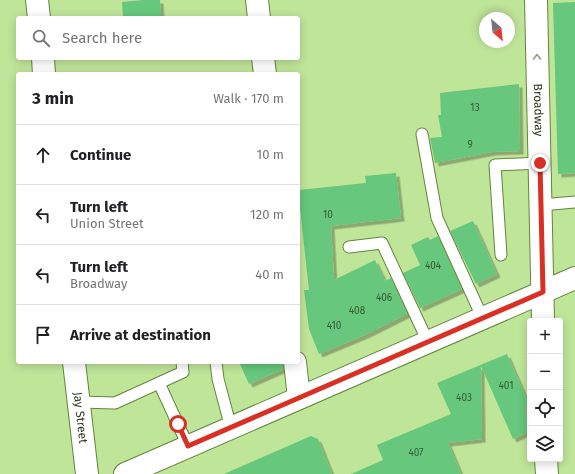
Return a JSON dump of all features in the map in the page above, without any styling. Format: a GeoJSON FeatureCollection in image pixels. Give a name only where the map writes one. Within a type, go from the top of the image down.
{"type":"FeatureCollection","features":[{"type":"Feature","properties":{"kind":"street"},"geometry":{"type":"LineString","coordinates":[[37,0],[39,16]]}},
{"type":"Feature","properties":{"kind":"street"},"geometry":{"type":"LineString","coordinates":[[257,0],[259,16]]}},
{"type":"Feature","properties":{"kind":"street","name":"Broadway"},"geometry":{"type":"LineString","coordinates":[[536,0],[543,318]]}},
{"type":"Feature","properties":{"kind":"street"},"geometry":{"type":"LineString","coordinates":[[42,60],[44,72]]}},
{"type":"Feature","properties":{"kind":"street"},"geometry":{"type":"LineString","coordinates":[[263,60],[265,72]]}},
{"type":"Feature","properties":{"kind":"street"},"geometry":{"type":"LineString","coordinates":[[125,474],[575,278]]}},
{"type":"Feature","properties":{"kind":"street","name":"Jay Street"},"geometry":{"type":"LineString","coordinates":[[74,364],[87,474]]}},
{"type":"Feature","properties":{"kind":"street"},"geometry":{"type":"LineString","coordinates":[[295,364],[299,398]]}},
{"type":"Feature","properties":{"kind":"street"},"geometry":{"type":"LineString","coordinates":[[546,462],[546,474]]}},
{"type":"Feature","properties":{"kind":"lane"},"geometry":{"type":"LineString","coordinates":[[422,134],[436,218],[483,319]]}},
{"type":"Feature","properties":{"kind":"lane"},"geometry":{"type":"LineString","coordinates":[[501,255],[495,165],[540,163]]}},
{"type":"Feature","properties":{"kind":"lane"},"geometry":{"type":"LineString","coordinates":[[541,205],[575,202]]}},
{"type":"Feature","properties":{"kind":"lane"},"geometry":{"type":"LineString","coordinates":[[349,247],[382,243],[428,342]]}},
{"type":"Feature","properties":{"kind":"lane"},"geometry":{"type":"LineString","coordinates":[[79,402],[115,403],[183,372],[182,364]]}},
{"type":"Feature","properties":{"kind":"lane"},"geometry":{"type":"LineString","coordinates":[[216,364],[218,379],[231,428]]}},
{"type":"Feature","properties":{"kind":"lane"},"geometry":{"type":"LineString","coordinates":[[159,383],[188,446]]}},
{"type":"Feature","properties":{"kind":"building"},"geometry":{"type":"Polygon","coordinates":[[[160,0],[161,16],[123,16],[122,2],[160,0]]]}},
{"type":"Feature","properties":{"kind":"building"},"geometry":{"type":"Polygon","coordinates":[[[575,2],[575,173],[558,174],[553,3],[575,2]]]}},
{"type":"Feature","properties":{"kind":"building"},"geometry":{"type":"Polygon","coordinates":[[[519,84],[520,151],[492,152],[435,163],[430,138],[442,137],[438,115],[441,115],[440,93],[519,84]]]}},
{"type":"Feature","properties":{"kind":"building"},"geometry":{"type":"Polygon","coordinates":[[[396,173],[401,218],[331,226],[334,280],[375,260],[385,281],[391,278],[407,314],[367,334],[319,354],[309,329],[304,290],[309,290],[300,208],[300,190],[366,183],[365,176],[396,173]]]}},
{"type":"Feature","properties":{"kind":"building"},"geometry":{"type":"Polygon","coordinates":[[[473,221],[497,274],[476,284],[450,231],[473,221]]]}},
{"type":"Feature","properties":{"kind":"building"},"geometry":{"type":"Polygon","coordinates":[[[438,236],[462,289],[420,308],[403,273],[420,265],[411,245],[428,237],[430,240],[438,236]]]}},
{"type":"Feature","properties":{"kind":"building"},"geometry":{"type":"Polygon","coordinates":[[[507,354],[527,400],[527,408],[524,409],[527,416],[527,432],[513,439],[481,366],[482,439],[448,443],[461,474],[351,474],[383,460],[377,445],[451,414],[437,383],[507,354]]]}},
{"type":"Feature","properties":{"kind":"building"},"geometry":{"type":"Polygon","coordinates":[[[240,364],[283,364],[283,369],[249,384],[240,364]]]}},
{"type":"Feature","properties":{"kind":"building"},"geometry":{"type":"Polygon","coordinates":[[[311,436],[318,439],[332,474],[224,474],[311,436]]]}},
{"type":"Feature","properties":{"kind":"route"},"geometry":{"type":"LineString","coordinates":[[178,424],[188,446],[543,292],[540,163]]}}]}
